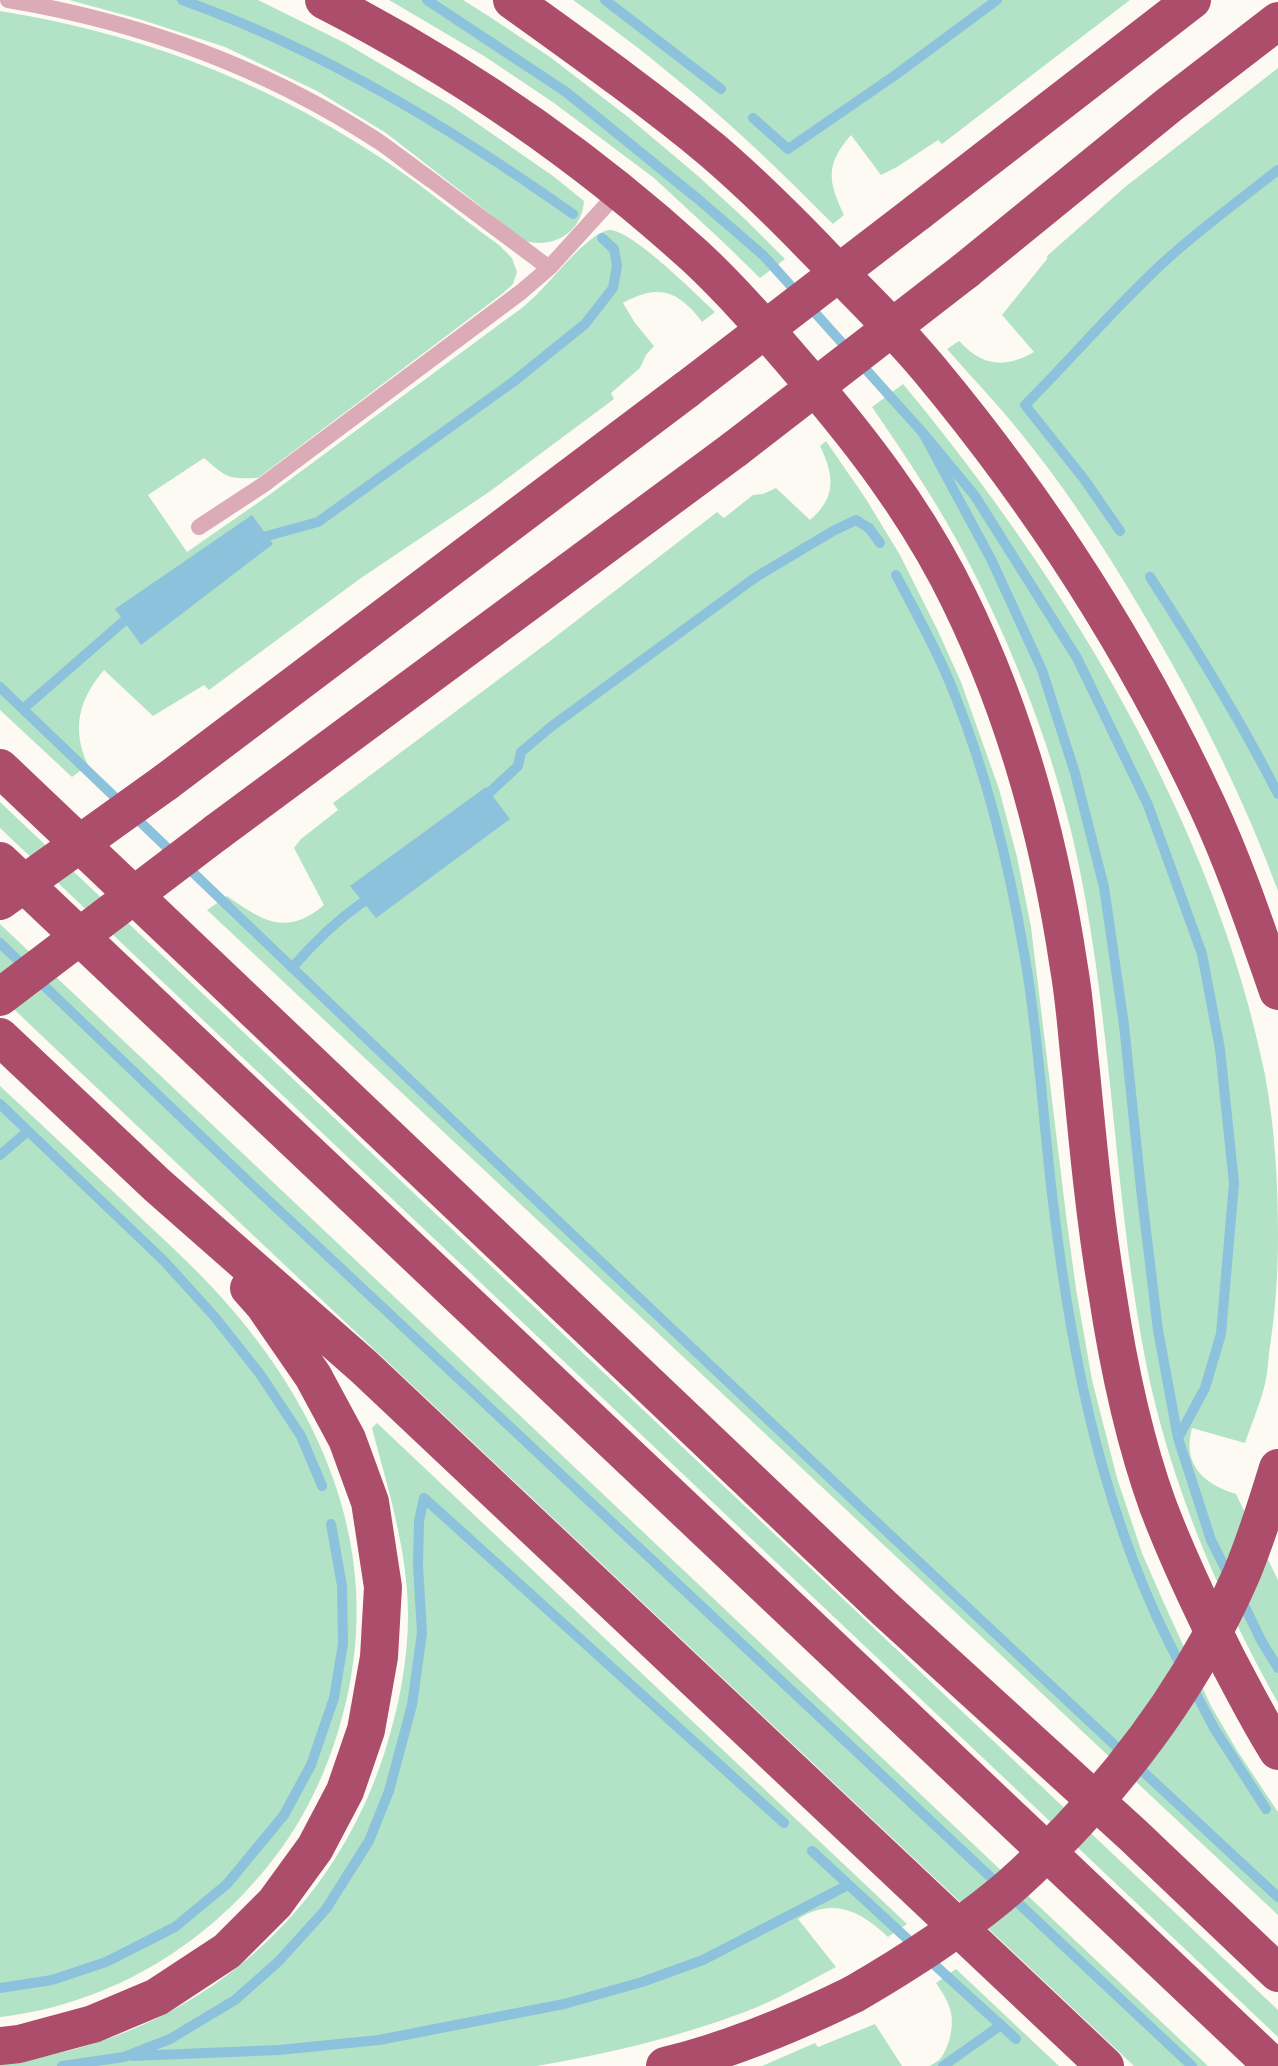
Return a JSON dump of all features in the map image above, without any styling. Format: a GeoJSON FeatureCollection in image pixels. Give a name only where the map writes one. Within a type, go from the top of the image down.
{"type":"FeatureCollection","features":[{"type":"Feature","properties":{"kind":"highway"},"geometry":{"type":"LineString","coordinates":[[324,0],[442,65],[548,136],[620,190],[697,258],[738,300],[851,429],[930,544],[969,620],[993,676],[1038,814],[1061,919],[1071,982],[1088,1146],[1107,1289],[1123,1381],[1135,1428],[1157,1504],[1186,1573],[1250,1705],[1278,1751]]}},
{"type":"Feature","properties":{"kind":"highway"},"geometry":{"type":"LineString","coordinates":[[512,0],[620,78],[713,151],[864,298],[927,366],[984,438],[1080,575],[1156,703],[1208,807],[1247,900],[1278,991]]}},
{"type":"Feature","properties":{"kind":"highway"},"geometry":{"type":"LineString","coordinates":[[0,901],[166,782],[685,390],[1192,0]]}},
{"type":"Feature","properties":{"kind":"highway"},"geometry":{"type":"LineString","coordinates":[[0,997],[217,832],[735,449],[965,271],[1278,20]]}},
{"type":"Feature","properties":{"kind":"highway"},"geometry":{"type":"LineString","coordinates":[[0,768],[875,1599],[1133,1835],[1278,1973]]}},
{"type":"Feature","properties":{"kind":"highway"},"geometry":{"type":"LineString","coordinates":[[0,861],[1273,2066]]}},
{"type":"Feature","properties":{"kind":"highway"},"geometry":{"type":"LineString","coordinates":[[0,1038],[157,1185],[364,1367],[1105,2066]]}},
{"type":"Feature","properties":{"kind":"highway"},"geometry":{"type":"LineString","coordinates":[[0,2046],[19,2044],[93,2024],[157,1997],[227,1951],[275,1903],[315,1848],[345,1791],[366,1730],[379,1657],[383,1587],[370,1502],[347,1439],[313,1376],[264,1305],[157,1185]]}},
{"type":"Feature","properties":{"kind":"highway"},"geometry":{"type":"LineString","coordinates":[[665,2066],[702,2056],[796,2022],[854,1994],[1000,1896],[1048,1852],[1129,1762],[1191,1675],[1242,1573],[1278,1468]]}},
{"type":"Feature","properties":{"kind":"lane"},"geometry":{"type":"LineString","coordinates":[[8,0],[84,15],[146,33],[221,58],[312,101],[379,142],[549,268]]}},
{"type":"Feature","properties":{"kind":"lane"},"geometry":{"type":"LineString","coordinates":[[199,527],[274,477],[521,292],[549,268],[620,190]]}},
{"type":"Feature","properties":{"kind":"green space"},"geometry":{"type":"Polygon","coordinates":[[[69,0],[258,0],[345,43],[452,106],[553,176],[584,201],[582,212],[565,236],[546,242],[525,241],[386,133],[317,91],[225,47],[69,0]]]}},
{"type":"Feature","properties":{"kind":"green space"},"geometry":{"type":"Polygon","coordinates":[[[389,0],[463,0],[490,17],[550,57],[628,117],[698,176],[785,259],[760,278],[654,178],[554,103],[484,56],[389,0]]]}},
{"type":"Feature","properties":{"kind":"green space"},"geometry":{"type":"Polygon","coordinates":[[[573,0],[1130,0],[942,144],[938,140],[881,175],[851,135],[833,165],[832,183],[844,215],[833,224],[716,113],[650,58],[573,0]]]}},
{"type":"Feature","properties":{"kind":"green space"},"geometry":{"type":"Polygon","coordinates":[[[0,11],[98,31],[146,45],[239,80],[284,101],[370,151],[419,185],[499,245],[512,258],[517,272],[513,284],[502,294],[258,478],[228,476],[204,458],[148,495],[187,552],[269,495],[518,311],[541,291],[580,249],[600,233],[609,230],[619,232],[632,240],[664,264],[715,312],[702,322],[685,303],[667,293],[658,292],[647,293],[623,303],[654,346],[640,368],[611,393],[614,399],[489,492],[361,578],[209,690],[204,685],[153,716],[104,670],[83,703],[80,715],[80,739],[88,765],[72,777],[0,710],[0,11]]]}},
{"type":"Feature","properties":{"kind":"green space"},"geometry":{"type":"Polygon","coordinates":[[[1278,68],[1278,891],[1222,759],[1172,663],[1126,584],[1048,468],[1011,421],[947,349],[959,341],[976,356],[1003,363],[1034,352],[1002,315],[1047,256],[1125,187],[1278,68]]]}},
{"type":"Feature","properties":{"kind":"green space"},"geometry":{"type":"Polygon","coordinates":[[[903,384],[963,459],[1021,539],[1076,622],[1126,708],[1171,798],[1210,889],[1242,981],[1265,1075],[1274,1135],[1278,1237],[1273,1324],[1265,1384],[1245,1443],[1192,1428],[1190,1452],[1198,1471],[1205,1478],[1236,1494],[1278,1580],[1278,1703],[1236,1622],[1199,1538],[1168,1452],[1156,1408],[1146,1363],[1128,1247],[1094,955],[1085,897],[1066,811],[1040,727],[989,604],[936,504],[872,407],[903,384]]]}},
{"type":"Feature","properties":{"kind":"green space"},"geometry":{"type":"Polygon","coordinates":[[[826,441],[900,555],[938,631],[961,682],[999,789],[1017,857],[1031,927],[1066,1215],[1092,1380],[1117,1478],[1142,1553],[1211,1706],[1278,1812],[1278,1915],[207,910],[227,896],[263,918],[286,923],[298,921],[324,905],[294,848],[301,839],[338,810],[333,803],[717,512],[724,518],[753,495],[776,488],[810,520],[829,494],[830,476],[820,446],[826,441]]]}},
{"type":"Feature","properties":{"kind":"green space"},"geometry":{"type":"Polygon","coordinates":[[[0,802],[1278,2010],[1278,2037],[0,828],[0,802]]]}},
{"type":"Feature","properties":{"kind":"green space"},"geometry":{"type":"Polygon","coordinates":[[[0,924],[1208,2066],[1134,2066],[79,1071],[0,996],[0,924]]]}},
{"type":"Feature","properties":{"kind":"green space"},"geometry":{"type":"Polygon","coordinates":[[[0,1086],[210,1285],[257,1340],[287,1384],[313,1430],[333,1478],[348,1528],[355,1580],[356,1633],[344,1710],[323,1775],[291,1835],[251,1885],[222,1915],[190,1941],[156,1964],[120,1983],[81,1999],[0,2017],[0,1086]]]}},
{"type":"Feature","properties":{"kind":"green space"},"geometry":{"type":"Polygon","coordinates":[[[377,1423],[907,1924],[888,1937],[868,1920],[846,1910],[835,1908],[811,1912],[798,1919],[836,1967],[768,2002],[720,2021],[642,2044],[537,2066],[0,2066],[0,2063],[67,2051],[129,2031],[187,2002],[240,1965],[287,1921],[327,1870],[360,1814],[385,1751],[394,1718],[404,1666],[408,1615],[405,1567],[396,1520],[372,1428],[377,1423]]]}},
{"type":"Feature","properties":{"kind":"green space"},"geometry":{"type":"Polygon","coordinates":[[[956,1969],[1059,2066],[929,2066],[939,2060],[946,2050],[952,2024],[949,2005],[936,1983],[956,1969]]]}},
{"type":"Feature","properties":{"kind":"green space"},"geometry":{"type":"Polygon","coordinates":[[[875,2024],[902,2066],[762,2066],[815,2043],[818,2047],[875,2024]]]}},
{"type":"Feature","properties":{"kind":"water"},"geometry":{"type":"Polygon","coordinates":[[[252,515],[273,544],[141,645],[115,609],[252,515]]]}},
{"type":"Feature","properties":{"kind":"water"},"geometry":{"type":"Polygon","coordinates":[[[486,787],[510,819],[376,918],[350,886],[486,787]]]}},
{"type":"Feature","properties":{"kind":"waterway"},"geometry":{"type":"LineString","coordinates":[[182,0],[235,20],[336,67],[480,151],[573,214]]}},
{"type":"Feature","properties":{"kind":"waterway"},"geometry":{"type":"LineString","coordinates":[[427,0],[566,92],[764,256],[923,433]]}},
{"type":"Feature","properties":{"kind":"waterway"},"geometry":{"type":"LineString","coordinates":[[605,0],[721,89]]}},
{"type":"Feature","properties":{"kind":"waterway"},"geometry":{"type":"LineString","coordinates":[[753,118],[788,149],[997,0]]}},
{"type":"Feature","properties":{"kind":"waterway"},"geometry":{"type":"LineString","coordinates":[[1120,531],[1084,479],[1025,405],[1164,262],[1278,170]]}},
{"type":"Feature","properties":{"kind":"waterway"},"geometry":{"type":"LineString","coordinates":[[267,536],[318,522],[513,382],[585,324],[613,288],[617,266],[614,249],[602,238]]}},
{"type":"Feature","properties":{"kind":"waterway"},"geometry":{"type":"LineString","coordinates":[[1178,1438],[1205,1388],[1221,1334],[1234,1183],[1220,1049],[1202,954],[1148,805],[1077,658],[975,496],[923,433],[991,559],[1042,670],[1075,773],[1104,887],[1124,1025],[1158,1330],[1178,1438],[1211,1540],[1229,1576]]}},
{"type":"Feature","properties":{"kind":"waterway"},"geometry":{"type":"LineString","coordinates":[[490,792],[518,766],[521,752],[552,726],[756,577],[856,520],[869,528],[880,543]]}},
{"type":"Feature","properties":{"kind":"waterway"},"geometry":{"type":"LineString","coordinates":[[896,575],[950,682],[979,761],[997,826],[1013,892],[1030,988],[1061,1262],[1082,1382],[1112,1500],[1132,1558],[1155,1614],[1182,1668]]}},
{"type":"Feature","properties":{"kind":"waterway"},"geometry":{"type":"LineString","coordinates":[[1150,577],[1217,684],[1278,794]]}},
{"type":"Feature","properties":{"kind":"waterway"},"geometry":{"type":"LineString","coordinates":[[23,709],[124,621]]}},
{"type":"Feature","properties":{"kind":"waterway"},"geometry":{"type":"LineString","coordinates":[[0,687],[122,804]]}},
{"type":"Feature","properties":{"kind":"waterway"},"geometry":{"type":"LineString","coordinates":[[133,815],[703,1359],[1278,1897]]}},
{"type":"Feature","properties":{"kind":"waterway"},"geometry":{"type":"LineString","coordinates":[[292,968],[326,932],[363,902]]}},
{"type":"Feature","properties":{"kind":"waterway"},"geometry":{"type":"LineString","coordinates":[[0,943],[25,967]]}},
{"type":"Feature","properties":{"kind":"waterway"},"geometry":{"type":"LineString","coordinates":[[37,979],[252,1185],[1192,2066]]}},
{"type":"Feature","properties":{"kind":"waterway"},"geometry":{"type":"LineString","coordinates":[[0,1104],[28,1131],[0,1155]]}},
{"type":"Feature","properties":{"kind":"waterway"},"geometry":{"type":"LineString","coordinates":[[28,1131],[164,1261],[214,1316],[260,1374],[301,1436],[322,1486]]}},
{"type":"Feature","properties":{"kind":"waterway"},"geometry":{"type":"LineString","coordinates":[[62,2066],[124,2057],[170,2039],[235,2000],[279,1961],[326,1909],[369,1841],[389,1791],[412,1705],[422,1633],[418,1565],[419,1521],[424,1498],[784,1823]]}},
{"type":"Feature","properties":{"kind":"waterway"},"geometry":{"type":"LineString","coordinates":[[0,1988],[52,1980],[106,1962],[175,1927],[227,1884],[284,1815],[311,1765],[334,1698],[343,1644],[342,1586],[331,1524]]}},
{"type":"Feature","properties":{"kind":"waterway"},"geometry":{"type":"LineString","coordinates":[[1240,1597],[1278,1668]]}},
{"type":"Feature","properties":{"kind":"waterway"},"geometry":{"type":"LineString","coordinates":[[1192,1686],[1214,1728],[1266,1809]]}},
{"type":"Feature","properties":{"kind":"waterway"},"geometry":{"type":"LineString","coordinates":[[812,1851],[916,1947]]}},
{"type":"Feature","properties":{"kind":"waterway"},"geometry":{"type":"LineString","coordinates":[[133,2056],[279,2050],[379,2040],[564,2004],[642,1982],[703,1960],[848,1885]]}},
{"type":"Feature","properties":{"kind":"waterway"},"geometry":{"type":"LineString","coordinates":[[927,1958],[1016,2039]]}},
{"type":"Feature","properties":{"kind":"waterway"},"geometry":{"type":"LineString","coordinates":[[943,2066],[1001,2025]]}}]}
